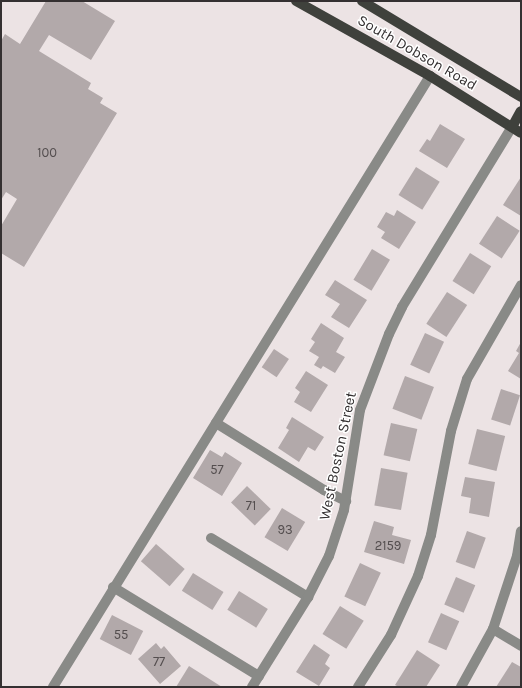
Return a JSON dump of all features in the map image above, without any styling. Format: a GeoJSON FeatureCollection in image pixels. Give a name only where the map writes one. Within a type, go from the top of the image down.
{"type":"FeatureCollection","features":[{"type":"Feature","properties":{"kind":"main road","name":"South Dobson Road"},"geometry":{"type":"LineString","coordinates":[[296,1],[430,76],[517,130]]}},
{"type":"Feature","properties":{"kind":"main road","name":"South Dobson Road"},"geometry":{"type":"LineString","coordinates":[[362,1],[521,97]]}},
{"type":"Feature","properties":{"kind":"main road"},"geometry":{"type":"LineString","coordinates":[[517,130],[521,111]]}},
{"type":"Feature","properties":{"kind":"street"},"geometry":{"type":"LineString","coordinates":[[52,687],[430,76]]}},
{"type":"Feature","properties":{"kind":"street","name":"West Boston Street"},"geometry":{"type":"LineString","coordinates":[[252,687],[308,598],[330,556],[346,500],[360,410],[379,355],[402,307],[517,130]]}},
{"type":"Feature","properties":{"kind":"street"},"geometry":{"type":"LineString","coordinates":[[358,687],[391,635],[418,576],[432,535],[451,431],[467,379],[521,285]]}},
{"type":"Feature","properties":{"kind":"street"},"geometry":{"type":"LineString","coordinates":[[216,423],[324,490],[346,500]]}},
{"type":"Feature","properties":{"kind":"street"},"geometry":{"type":"LineString","coordinates":[[462,687],[493,629],[517,556],[521,531]]}},
{"type":"Feature","properties":{"kind":"street"},"geometry":{"type":"LineString","coordinates":[[211,538],[308,598]]}},
{"type":"Feature","properties":{"kind":"street"},"geometry":{"type":"LineString","coordinates":[[113,587],[259,676]]}},
{"type":"Feature","properties":{"kind":"street"},"geometry":{"type":"LineString","coordinates":[[493,629],[521,646]]}},
{"type":"Feature","properties":{"kind":"building"},"geometry":{"type":"Polygon","coordinates":[[[46,1],[82,1],[115,21],[91,60],[49,35],[39,51],[91,83],[88,89],[103,98],[100,103],[117,113],[24,267],[1,253],[1,226],[17,199],[6,192],[1,200],[1,41],[5,34],[20,44],[46,1]]]}},
{"type":"Feature","properties":{"kind":"building"},"geometry":{"type":"Polygon","coordinates":[[[440,124],[465,139],[447,168],[419,151],[427,139],[430,141],[440,124]]]}},
{"type":"Feature","properties":{"kind":"building"},"geometry":{"type":"Polygon","coordinates":[[[416,167],[440,182],[422,210],[399,195],[416,167]]]}},
{"type":"Feature","properties":{"kind":"building"},"geometry":{"type":"Polygon","coordinates":[[[521,177],[521,216],[503,205],[521,177]]]}},
{"type":"Feature","properties":{"kind":"building"},"geometry":{"type":"Polygon","coordinates":[[[397,210],[416,222],[399,249],[381,238],[385,232],[377,227],[386,212],[394,216],[397,210]]]}},
{"type":"Feature","properties":{"kind":"building"},"geometry":{"type":"Polygon","coordinates":[[[497,216],[520,231],[502,258],[479,244],[497,216]]]}},
{"type":"Feature","properties":{"kind":"building"},"geometry":{"type":"Polygon","coordinates":[[[372,249],[390,260],[371,291],[353,280],[372,249]]]}},
{"type":"Feature","properties":{"kind":"building"},"geometry":{"type":"Polygon","coordinates":[[[470,253],[491,266],[474,294],[453,281],[470,253]]]}},
{"type":"Feature","properties":{"kind":"building"},"geometry":{"type":"Polygon","coordinates":[[[335,280],[367,300],[349,328],[331,317],[340,304],[325,295],[335,280]]]}},
{"type":"Feature","properties":{"kind":"building"},"geometry":{"type":"Polygon","coordinates":[[[447,292],[467,305],[446,337],[426,324],[447,292]]]}},
{"type":"Feature","properties":{"kind":"building"},"geometry":{"type":"Polygon","coordinates":[[[321,323],[344,338],[336,352],[345,357],[335,373],[323,366],[321,369],[314,365],[319,357],[309,351],[315,342],[311,339],[321,323]]]}},
{"type":"Feature","properties":{"kind":"building"},"geometry":{"type":"Polygon","coordinates":[[[425,333],[444,342],[429,374],[410,365],[425,333]]]}},
{"type":"Feature","properties":{"kind":"building"},"geometry":{"type":"Polygon","coordinates":[[[521,342],[521,379],[508,371],[519,353],[516,351],[521,342]]]}},
{"type":"Feature","properties":{"kind":"building"},"geometry":{"type":"Polygon","coordinates":[[[274,349],[289,359],[277,377],[262,367],[274,349]]]}},
{"type":"Feature","properties":{"kind":"building"},"geometry":{"type":"Polygon","coordinates":[[[306,371],[328,385],[311,412],[294,402],[300,392],[295,388],[306,371]]]}},
{"type":"Feature","properties":{"kind":"building"},"geometry":{"type":"Polygon","coordinates":[[[405,376],[434,387],[421,420],[392,409],[405,376]]]}},
{"type":"Feature","properties":{"kind":"building"},"geometry":{"type":"Polygon","coordinates":[[[501,389],[520,395],[510,426],[491,419],[501,389]]]}},
{"type":"Feature","properties":{"kind":"building"},"geometry":{"type":"Polygon","coordinates":[[[292,417],[324,437],[315,451],[308,447],[299,462],[278,448],[289,430],[286,428],[292,417]]]}},
{"type":"Feature","properties":{"kind":"building"},"geometry":{"type":"Polygon","coordinates":[[[391,423],[417,429],[410,461],[384,455],[391,423]]]}},
{"type":"Feature","properties":{"kind":"building"},"geometry":{"type":"Polygon","coordinates":[[[477,429],[505,436],[496,471],[468,464],[477,429]]]}},
{"type":"Feature","properties":{"kind":"building"},"geometry":{"type":"Polygon","coordinates":[[[210,450],[222,457],[225,452],[242,463],[222,496],[193,478],[210,450]]]}},
{"type":"Feature","properties":{"kind":"building"},"geometry":{"type":"Polygon","coordinates":[[[381,468],[408,473],[401,510],[374,505],[381,468]]]}},
{"type":"Feature","properties":{"kind":"building"},"geometry":{"type":"Polygon","coordinates":[[[465,477],[495,482],[489,517],[469,513],[471,498],[461,496],[465,477]]]}},
{"type":"Feature","properties":{"kind":"building"},"geometry":{"type":"Polygon","coordinates":[[[247,486],[271,509],[255,525],[231,503],[247,486]]]}},
{"type":"Feature","properties":{"kind":"building"},"geometry":{"type":"Polygon","coordinates":[[[282,508],[305,522],[288,551],[264,537],[282,508]]]}},
{"type":"Feature","properties":{"kind":"building"},"geometry":{"type":"Polygon","coordinates":[[[374,521],[394,527],[392,535],[411,540],[404,564],[364,552],[374,521]]]}},
{"type":"Feature","properties":{"kind":"building"},"geometry":{"type":"Polygon","coordinates":[[[467,531],[486,538],[475,569],[456,562],[467,531]]]}},
{"type":"Feature","properties":{"kind":"building"},"geometry":{"type":"Polygon","coordinates":[[[156,544],[185,569],[170,586],[141,561],[156,544]]]}},
{"type":"Feature","properties":{"kind":"building"},"geometry":{"type":"Polygon","coordinates":[[[360,563],[381,573],[365,606],[344,597],[360,563]]]}},
{"type":"Feature","properties":{"kind":"building"},"geometry":{"type":"Polygon","coordinates":[[[193,573],[224,592],[212,610],[182,591],[193,573]]]}},
{"type":"Feature","properties":{"kind":"building"},"geometry":{"type":"Polygon","coordinates":[[[456,577],[475,585],[464,613],[444,605],[456,577]]]}},
{"type":"Feature","properties":{"kind":"building"},"geometry":{"type":"Polygon","coordinates":[[[239,591],[268,609],[256,628],[227,610],[239,591]]]}},
{"type":"Feature","properties":{"kind":"building"},"geometry":{"type":"Polygon","coordinates":[[[340,606],[364,621],[346,649],[323,634],[340,606]]]}},
{"type":"Feature","properties":{"kind":"building"},"geometry":{"type":"Polygon","coordinates":[[[441,613],[459,621],[446,650],[428,642],[441,613]]]}},
{"type":"Feature","properties":{"kind":"building"},"geometry":{"type":"Polygon","coordinates":[[[112,615],[143,631],[131,655],[100,639],[112,615]]]}},
{"type":"Feature","properties":{"kind":"building"},"geometry":{"type":"Polygon","coordinates":[[[156,643],[161,649],[164,646],[181,666],[160,684],[138,659],[156,643]]]}},
{"type":"Feature","properties":{"kind":"building"},"geometry":{"type":"Polygon","coordinates":[[[314,644],[330,655],[325,664],[330,668],[319,686],[296,672],[314,644]]]}},
{"type":"Feature","properties":{"kind":"building"},"geometry":{"type":"Polygon","coordinates":[[[417,650],[440,665],[426,687],[399,687],[395,685],[417,650]]]}},
{"type":"Feature","properties":{"kind":"building"},"geometry":{"type":"Polygon","coordinates":[[[512,662],[521,667],[521,687],[496,687],[512,662]]]}},
{"type":"Feature","properties":{"kind":"building"},"geometry":{"type":"Polygon","coordinates":[[[189,666],[222,687],[176,687],[189,666]]]}}]}
